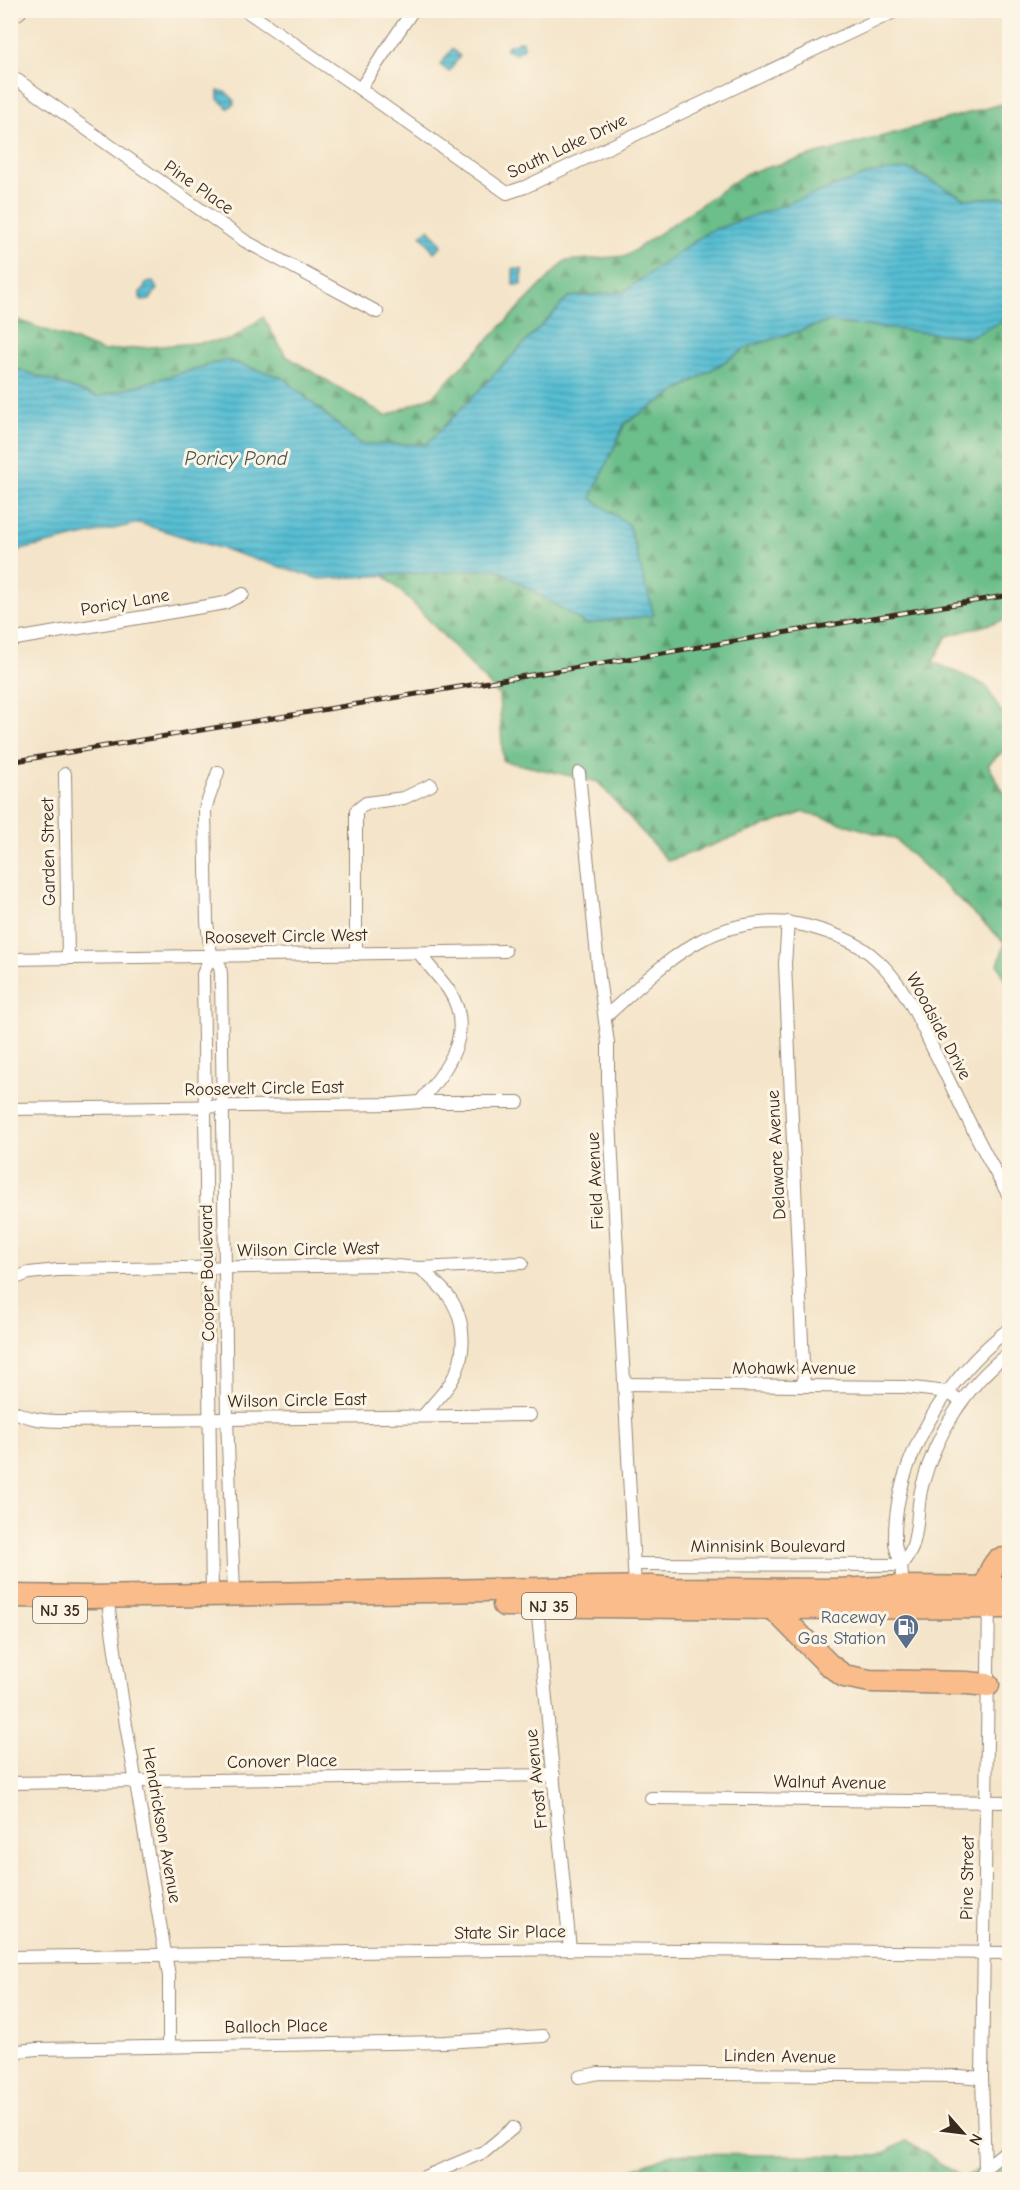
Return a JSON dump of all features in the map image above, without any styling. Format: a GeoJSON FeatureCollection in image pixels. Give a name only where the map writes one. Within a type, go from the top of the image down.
{"type":"FeatureCollection","features":[{"type":"Feature","properties":{"kind":"highway"},"geometry":{"type":"LineString","coordinates":[[995,1601],[989,1574],[998,1560],[1010,1558]]}},
{"type":"Feature","properties":{"kind":"highway","name":"NJ 35"},"geometry":{"type":"LineString","coordinates":[[12,1599],[635,1587],[836,1590],[902,1576],[995,1601]]}},
{"type":"Feature","properties":{"kind":"highway","name":"NJ 35"},"geometry":{"type":"LineString","coordinates":[[12,1599],[109,1610],[493,1604],[773,1608],[995,1601],[1010,1588]]}},
{"type":"Feature","properties":{"kind":"highway"},"geometry":{"type":"LineString","coordinates":[[773,1608],[828,1664],[844,1676],[870,1681],[988,1685]]}},
{"type":"Feature","properties":{"kind":"main road"},"geometry":{"type":"LineString","coordinates":[[10,15],[18,10]]}},
{"type":"Feature","properties":{"kind":"street","name":"South Lake Drive"},"geometry":{"type":"LineString","coordinates":[[245,10],[360,88],[507,194],[898,10]]}},
{"type":"Feature","properties":{"kind":"street"},"geometry":{"type":"LineString","coordinates":[[360,88],[413,10]]}},
{"type":"Feature","properties":{"kind":"street","name":"Pine Place"},"geometry":{"type":"LineString","coordinates":[[10,75],[244,241],[377,312]]}},
{"type":"Feature","properties":{"kind":"street","name":"Poricy Lane"},"geometry":{"type":"LineString","coordinates":[[10,640],[225,603],[243,594]]}},
{"type":"Feature","properties":{"kind":"street","name":"Cooper Boulevard"},"geometry":{"type":"LineString","coordinates":[[218,772],[205,809],[207,922],[211,955],[221,969],[227,1419],[223,1594]]}},
{"type":"Feature","properties":{"kind":"street","name":"Field Avenue"},"geometry":{"type":"LineString","coordinates":[[579,773],[598,977],[608,1043],[608,1083],[635,1587]]}},
{"type":"Feature","properties":{"kind":"street","name":"Garden Street"},"geometry":{"type":"LineString","coordinates":[[65,774],[68,958]]}},
{"type":"Feature","properties":{"kind":"street"},"geometry":{"type":"LineString","coordinates":[[357,954],[356,811],[366,803],[404,798],[431,785]]}},
{"type":"Feature","properties":{"kind":"street","name":"Woodside Drive"},"geometry":{"type":"LineString","coordinates":[[605,1017],[654,972],[682,951],[705,938],[745,925],[788,922],[832,933],[848,940],[876,959],[897,980],[1010,1197]]}},
{"type":"Feature","properties":{"kind":"street","name":"Delaware Avenue"},"geometry":{"type":"LineString","coordinates":[[788,922],[785,964],[804,1386]]}},
{"type":"Feature","properties":{"kind":"street","name":"Roosevelt Circle West"},"geometry":{"type":"LineString","coordinates":[[10,959],[505,951]]}},
{"type":"Feature","properties":{"kind":"street"},"geometry":{"type":"LineString","coordinates":[[419,953],[452,997],[458,1016],[459,1029],[453,1057],[445,1072],[420,1102]]}},
{"type":"Feature","properties":{"kind":"street","name":"Cooper Boulevard"},"geometry":{"type":"LineString","coordinates":[[211,955],[203,974],[210,1419],[223,1594]]}},
{"type":"Feature","properties":{"kind":"street","name":"Roosevelt Circle East"},"geometry":{"type":"LineString","coordinates":[[11,1108],[518,1102]]}},
{"type":"Feature","properties":{"kind":"street","name":"Wilson Circle West"},"geometry":{"type":"LineString","coordinates":[[10,1280],[30,1273],[58,1270],[384,1266],[420,1268],[522,1263]]}},
{"type":"Feature","properties":{"kind":"street"},"geometry":{"type":"LineString","coordinates":[[420,1268],[453,1303],[462,1326],[463,1339],[462,1354],[451,1382],[424,1415]]}},
{"type":"Feature","properties":{"kind":"street"},"geometry":{"type":"LineString","coordinates":[[902,1576],[895,1544],[898,1510],[903,1485],[922,1434],[947,1392],[984,1350],[1010,1328]]}},
{"type":"Feature","properties":{"kind":"street"},"geometry":{"type":"LineString","coordinates":[[902,1576],[913,1547],[923,1485],[933,1456],[956,1407],[1010,1352]]}},
{"type":"Feature","properties":{"kind":"street","name":"Mohawk Avenue"},"geometry":{"type":"LineString","coordinates":[[624,1384],[905,1387],[947,1392],[961,1401]]}},
{"type":"Feature","properties":{"kind":"street","name":"Wilson Circle East"},"geometry":{"type":"LineString","coordinates":[[10,1410],[25,1418],[38,1421],[530,1415]]}},
{"type":"Feature","properties":{"kind":"street","name":"Minnisink Boulevard"},"geometry":{"type":"LineString","coordinates":[[634,1564],[902,1576]]}},
{"type":"Feature","properties":{"kind":"street","name":"Pine Street"},"geometry":{"type":"LineString","coordinates":[[982,2174],[988,1685],[995,1601]]}},
{"type":"Feature","properties":{"kind":"street","name":"Frost Avenue"},"geometry":{"type":"LineString","coordinates":[[537,1606],[570,1949]]}},
{"type":"Feature","properties":{"kind":"street","name":"Hendrickson Avenue"},"geometry":{"type":"LineString","coordinates":[[109,1610],[169,1976],[169,2046]]}},
{"type":"Feature","properties":{"kind":"street","name":"Conover Place"},"geometry":{"type":"LineString","coordinates":[[10,1783],[554,1775]]}},
{"type":"Feature","properties":{"kind":"street","name":"Walnut Avenue"},"geometry":{"type":"LineString","coordinates":[[651,1798],[1010,1802]]}},
{"type":"Feature","properties":{"kind":"street","name":"State Sir Place"},"geometry":{"type":"LineString","coordinates":[[10,1957],[570,1949],[1010,1953]]}},
{"type":"Feature","properties":{"kind":"street","name":"Balloch Place"},"geometry":{"type":"LineString","coordinates":[[10,2052],[37,2049],[445,2042],[543,2036]]}},
{"type":"Feature","properties":{"kind":"street","name":"Linden Avenue"},"geometry":{"type":"LineString","coordinates":[[579,2077],[599,2073],[652,2073],[982,2078]]}},
{"type":"Feature","properties":{"kind":"street"},"geometry":{"type":"LineString","coordinates":[[417,2180],[484,2152],[513,2128]]}},
{"type":"Feature","properties":{"kind":"street"},"geometry":{"type":"LineString","coordinates":[[982,2174],[1010,2148]]}},
{"type":"Feature","properties":{"kind":"green space"},"geometry":{"type":"Polygon","coordinates":[[[1009,102],[1009,197],[966,199],[908,169],[708,232],[623,292],[569,297],[427,444],[360,444],[283,378],[226,360],[98,397],[11,367],[10,317],[103,351],[230,340],[263,317],[286,356],[386,416],[433,396],[565,261],[626,256],[747,173],[1009,102]]]}},
{"type":"Feature","properties":{"kind":"green space"},"geometry":{"type":"Polygon","coordinates":[[[1009,318],[1009,619],[947,636],[933,662],[985,685],[1009,725],[1009,746],[988,765],[1009,801],[1009,987],[998,965],[1005,943],[895,839],[804,812],[668,861],[598,782],[503,761],[499,695],[411,601],[382,574],[497,569],[586,624],[629,525],[591,498],[625,423],[748,347],[827,322],[970,337],[1009,318]]]}},
{"type":"Feature","properties":{"kind":"green space"},"geometry":{"type":"Polygon","coordinates":[[[906,2141],[963,2178],[1009,2152],[1009,2179],[922,2180],[918,2176],[818,2173],[799,2180],[691,2180],[678,2175],[673,2179],[604,2180],[672,2154],[878,2156],[906,2141]]]}},
{"type":"Feature","properties":{"kind":"green space"},"geometry":{"type":"Polygon","coordinates":[[[818,2173],[918,2176],[922,2179],[799,2179],[818,2173]]]}},
{"type":"Feature","properties":{"kind":"water"},"geometry":{"type":"Polygon","coordinates":[[[518,41],[523,42],[524,48],[515,54],[505,49],[509,45],[518,41]]]}},
{"type":"Feature","properties":{"kind":"water"},"geometry":{"type":"Polygon","coordinates":[[[452,49],[460,56],[449,72],[440,65],[452,49]]]}},
{"type":"Feature","properties":{"kind":"water"},"geometry":{"type":"Polygon","coordinates":[[[218,91],[227,93],[234,100],[234,104],[228,108],[218,99],[218,91]]]}},
{"type":"Feature","properties":{"kind":"water","name":"Poricy Pond"},"geometry":{"type":"Polygon","coordinates":[[[908,169],[966,199],[1009,197],[1009,318],[970,337],[827,322],[748,347],[625,423],[591,498],[629,525],[654,615],[586,624],[497,569],[319,579],[139,523],[11,552],[11,367],[98,397],[226,360],[283,378],[360,444],[427,444],[569,297],[623,292],[708,232],[872,173],[908,169]]]}},
{"type":"Feature","properties":{"kind":"water"},"geometry":{"type":"Polygon","coordinates":[[[429,229],[442,245],[434,252],[421,235],[429,229]]]}},
{"type":"Feature","properties":{"kind":"water"},"geometry":{"type":"Polygon","coordinates":[[[513,269],[522,269],[522,285],[513,285],[513,269]]]}},
{"type":"Feature","properties":{"kind":"water"},"geometry":{"type":"Polygon","coordinates":[[[153,282],[157,289],[150,300],[143,301],[140,298],[140,292],[146,283],[153,282]]]}},
{"type":"Feature","properties":{"kind":"railway"},"geometry":{"type":"LineString","coordinates":[[10,762],[1010,595]]}},
{"type":"Feature","properties":{"kind":"place","name":"Raceway Gas Station"},"geometry":{"type":"Point","coordinates":[906,1650]}}]}
